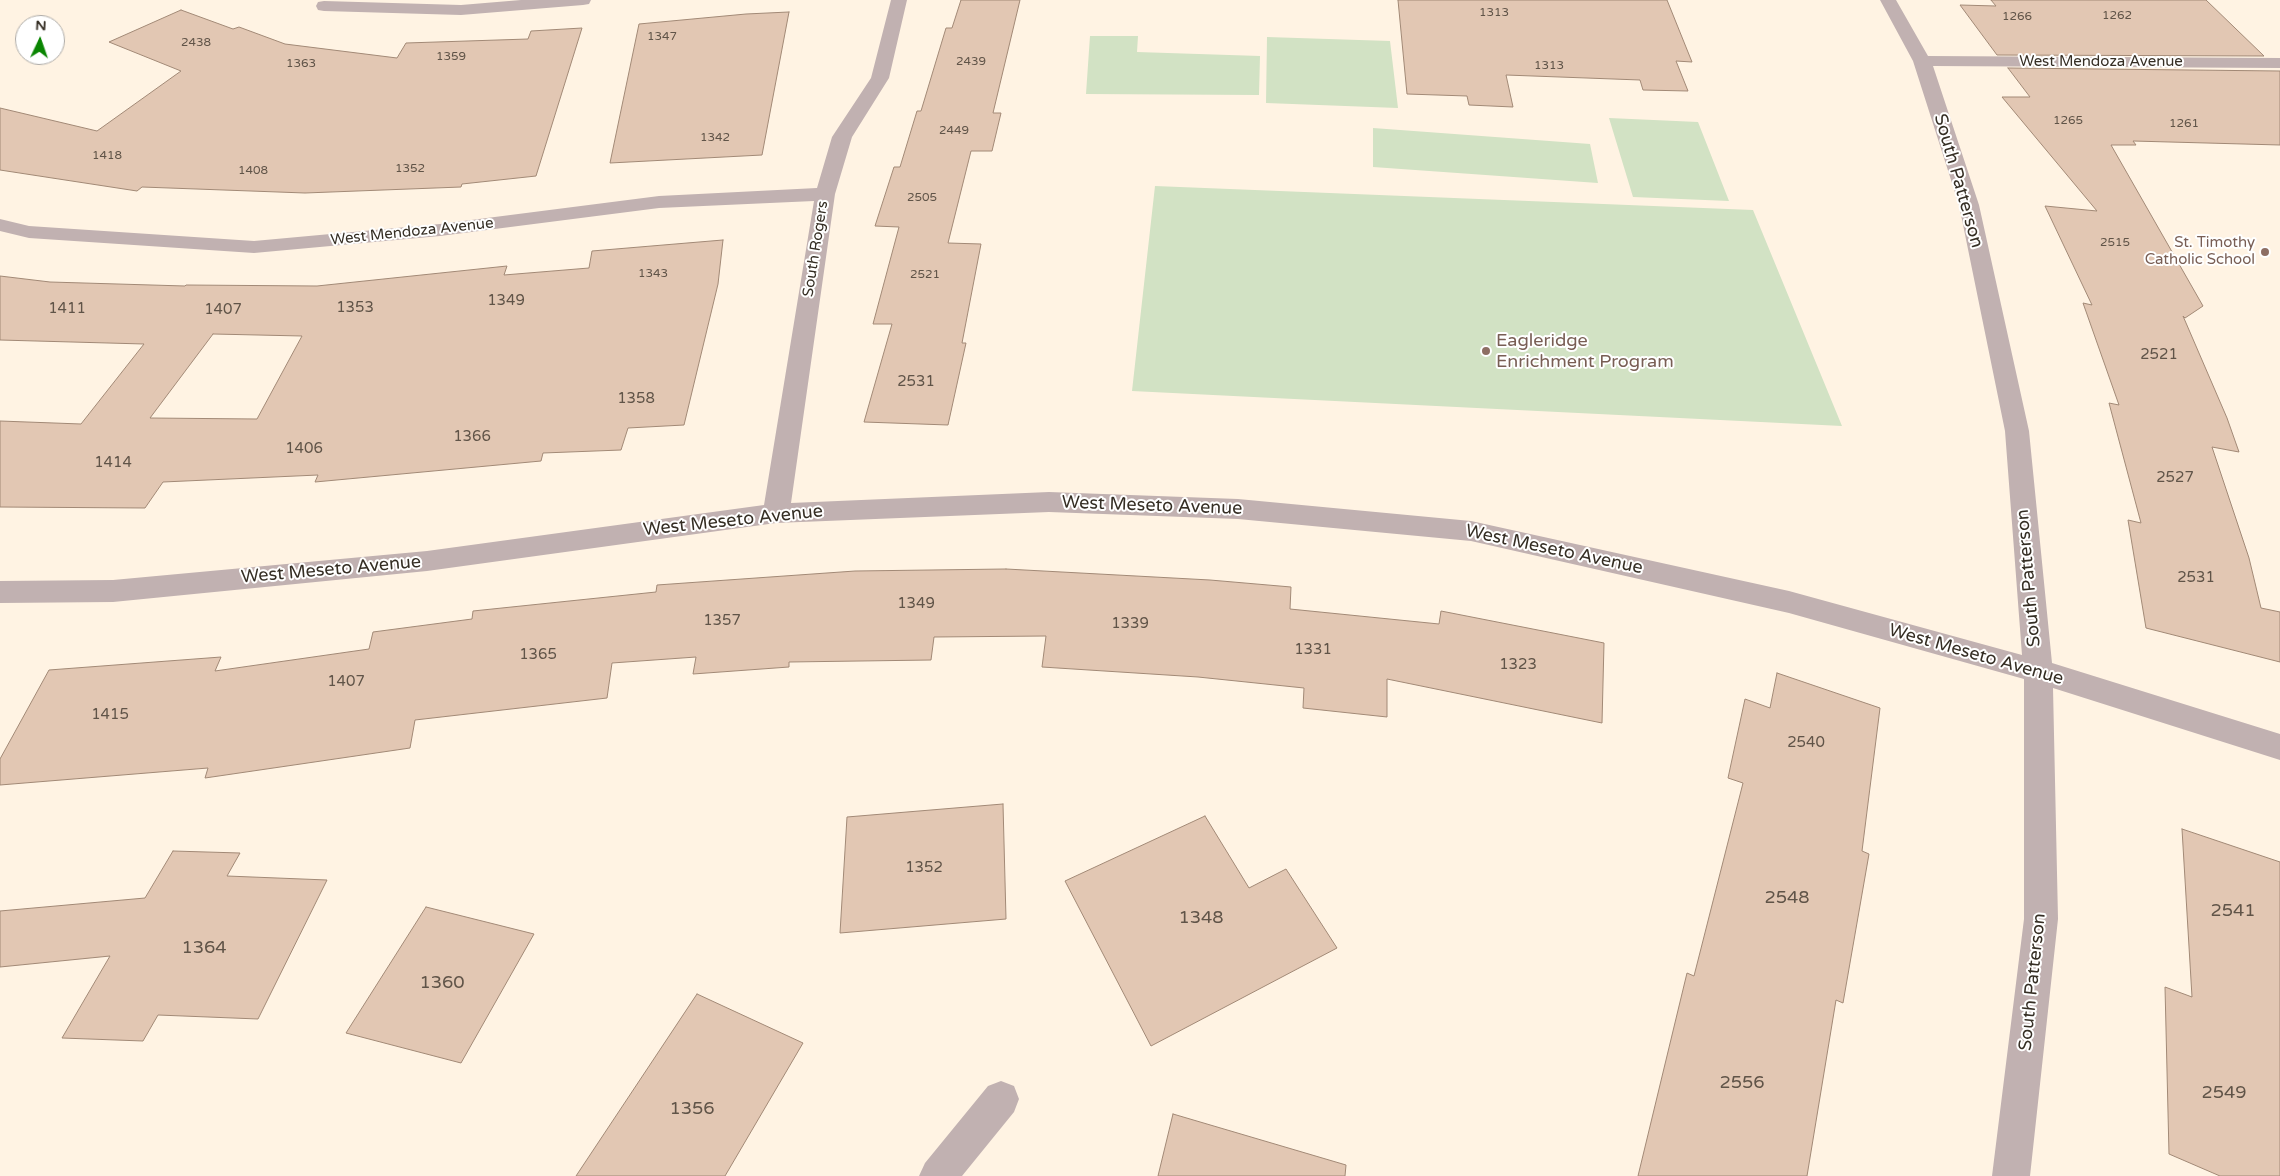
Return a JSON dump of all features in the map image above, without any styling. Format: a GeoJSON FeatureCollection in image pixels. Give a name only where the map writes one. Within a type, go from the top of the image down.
{"type":"FeatureCollection","features":[{"type":"Feature","properties":{"kind":"street"},"geometry":{"type":"LineString","coordinates":[[328,3],[461,10],[583,0]]}},
{"type":"Feature","properties":{"kind":"street","name":"South Rogers"},"geometry":{"type":"LineString","coordinates":[[776,513],[825,194],[842,137],[880,78],[900,0]]}},
{"type":"Feature","properties":{"kind":"street","name":"South Patterson"},"geometry":{"type":"LineString","coordinates":[[1888,0],[1922,61],[1969,205],[2017,431],[2038,671],[2041,919],[2011,1176]]}},
{"type":"Feature","properties":{"kind":"street","name":"West Mendoza Avenue"},"geometry":{"type":"LineString","coordinates":[[1922,61],[2280,64]]}},
{"type":"Feature","properties":{"kind":"street","name":"West Mendoza Avenue"},"geometry":{"type":"LineString","coordinates":[[0,225],[29,232],[254,247],[440,230],[659,202],[825,194]]}},
{"type":"Feature","properties":{"kind":"street","name":"West Meseto Avenue"},"geometry":{"type":"LineString","coordinates":[[0,592],[112,591],[417,562],[776,513],[1049,502],[1238,509],[1471,531],[1789,602],[2038,671],[2280,747]]}},
{"type":"Feature","properties":{"kind":"street"},"geometry":{"type":"LineString","coordinates":[[938,1176],[1001,1099]]}},
{"type":"Feature","properties":{"kind":"green space"},"geometry":{"type":"Polygon","coordinates":[[[1090,36],[1138,36],[1137,52],[1260,56],[1259,95],[1086,94],[1090,36]]]}},
{"type":"Feature","properties":{"kind":"green space"},"geometry":{"type":"Polygon","coordinates":[[[1267,37],[1390,41],[1398,108],[1266,103],[1267,37]]]}},
{"type":"Feature","properties":{"kind":"green space"},"geometry":{"type":"Polygon","coordinates":[[[1609,118],[1698,122],[1729,201],[1633,197],[1609,118]]]}},
{"type":"Feature","properties":{"kind":"green space"},"geometry":{"type":"Polygon","coordinates":[[[1373,128],[1590,144],[1598,183],[1373,167],[1373,128]]]}},
{"type":"Feature","properties":{"kind":"green space"},"geometry":{"type":"Polygon","coordinates":[[[1155,186],[1753,210],[1842,426],[1132,391],[1155,186]]]}},
{"type":"Feature","properties":{"kind":"building"},"geometry":{"type":"Polygon","coordinates":[[[961,0],[1020,0],[993,113],[1001,113],[992,151],[971,151],[948,243],[981,244],[962,343],[966,343],[948,425],[864,422],[892,324],[873,324],[899,227],[875,226],[894,167],[900,167],[917,111],[921,111],[946,28],[952,28],[961,0]]]}},
{"type":"Feature","properties":{"kind":"building"},"geometry":{"type":"Polygon","coordinates":[[[1398,0],[1667,0],[1692,62],[1676,61],[1688,91],[1643,90],[1640,80],[1506,75],[1513,107],[1469,105],[1467,96],[1407,94],[1398,0]]]}},
{"type":"Feature","properties":{"kind":"building"},"geometry":{"type":"Polygon","coordinates":[[[1991,0],[2206,0],[2264,56],[1997,55],[1960,5],[1996,6],[1991,0]]]}},
{"type":"Feature","properties":{"kind":"building"},"geometry":{"type":"Polygon","coordinates":[[[181,10],[233,29],[239,27],[285,44],[397,58],[406,43],[528,39],[531,31],[582,28],[536,176],[462,184],[461,187],[305,193],[142,187],[137,191],[0,170],[0,108],[97,131],[181,71],[109,42],[181,10]]]}},
{"type":"Feature","properties":{"kind":"building"},"geometry":{"type":"Polygon","coordinates":[[[789,12],[762,155],[610,163],[639,24],[789,12]]]}},
{"type":"Feature","properties":{"kind":"building"},"geometry":{"type":"Polygon","coordinates":[[[2008,68],[2280,71],[2280,145],[2133,141],[2136,145],[2111,145],[2203,306],[2185,318],[2183,316],[2227,418],[2239,452],[2212,447],[2249,558],[2261,608],[2280,612],[2280,662],[2146,628],[2128,520],[2141,523],[2109,403],[2119,405],[2083,303],[2092,305],[2045,206],[2097,211],[2002,97],[2030,97],[2008,68]]]}},
{"type":"Feature","properties":{"kind":"building"},"geometry":{"type":"Polygon","coordinates":[[[723,240],[718,284],[684,425],[628,428],[621,450],[543,453],[541,461],[315,482],[318,475],[163,482],[145,508],[0,507],[0,421],[81,424],[144,344],[0,340],[0,276],[50,282],[185,286],[317,286],[507,266],[504,275],[589,268],[592,251],[723,240]],[[213,334],[150,418],[257,419],[302,336],[213,334]]]}},
{"type":"Feature","properties":{"kind":"building"},"geometry":{"type":"Polygon","coordinates":[[[1006,569],[1210,580],[1291,587],[1290,609],[1439,624],[1441,611],[1604,643],[1602,723],[1387,679],[1387,717],[1303,708],[1304,688],[1198,677],[1042,667],[1046,636],[934,637],[931,660],[789,662],[789,667],[693,674],[696,657],[612,663],[607,698],[415,720],[410,748],[205,778],[208,768],[0,785],[0,759],[49,670],[221,657],[215,671],[369,649],[373,632],[472,619],[473,611],[656,592],[657,585],[855,571],[1006,569]]]}},
{"type":"Feature","properties":{"kind":"building"},"geometry":{"type":"Polygon","coordinates":[[[1777,673],[1880,708],[1862,851],[1869,854],[1843,1003],[1836,1000],[1807,1176],[1638,1176],[1687,973],[1694,976],[1743,783],[1728,778],[1745,699],[1770,708],[1777,673]]]}},
{"type":"Feature","properties":{"kind":"building"},"geometry":{"type":"Polygon","coordinates":[[[1003,804],[1006,919],[840,933],[847,817],[1003,804]]]}},
{"type":"Feature","properties":{"kind":"building"},"geometry":{"type":"Polygon","coordinates":[[[1205,816],[1249,888],[1286,869],[1337,948],[1151,1046],[1065,881],[1205,816]]]}},
{"type":"Feature","properties":{"kind":"building"},"geometry":{"type":"Polygon","coordinates":[[[2182,829],[2280,862],[2280,1176],[2220,1176],[2169,1154],[2165,987],[2192,997],[2182,829]]]}},
{"type":"Feature","properties":{"kind":"building"},"geometry":{"type":"Polygon","coordinates":[[[173,851],[240,853],[227,876],[327,880],[258,1019],[158,1015],[143,1041],[62,1038],[110,956],[0,967],[0,911],[145,898],[173,851]]]}},
{"type":"Feature","properties":{"kind":"building"},"geometry":{"type":"Polygon","coordinates":[[[426,907],[534,934],[461,1063],[346,1033],[426,907]]]}},
{"type":"Feature","properties":{"kind":"building"},"geometry":{"type":"Polygon","coordinates":[[[697,994],[803,1043],[725,1176],[576,1176],[697,994]]]}},
{"type":"Feature","properties":{"kind":"building"},"geometry":{"type":"Polygon","coordinates":[[[1173,1114],[1346,1165],[1345,1176],[1158,1176],[1173,1114]]]}},
{"type":"Feature","properties":{"kind":"place","name":"St. Timothy Catholic School"},"geometry":{"type":"Point","coordinates":[2265,252]}},
{"type":"Feature","properties":{"kind":"place","name":"Eagleridge Enrichment Program"},"geometry":{"type":"Point","coordinates":[1486,351]}}]}
